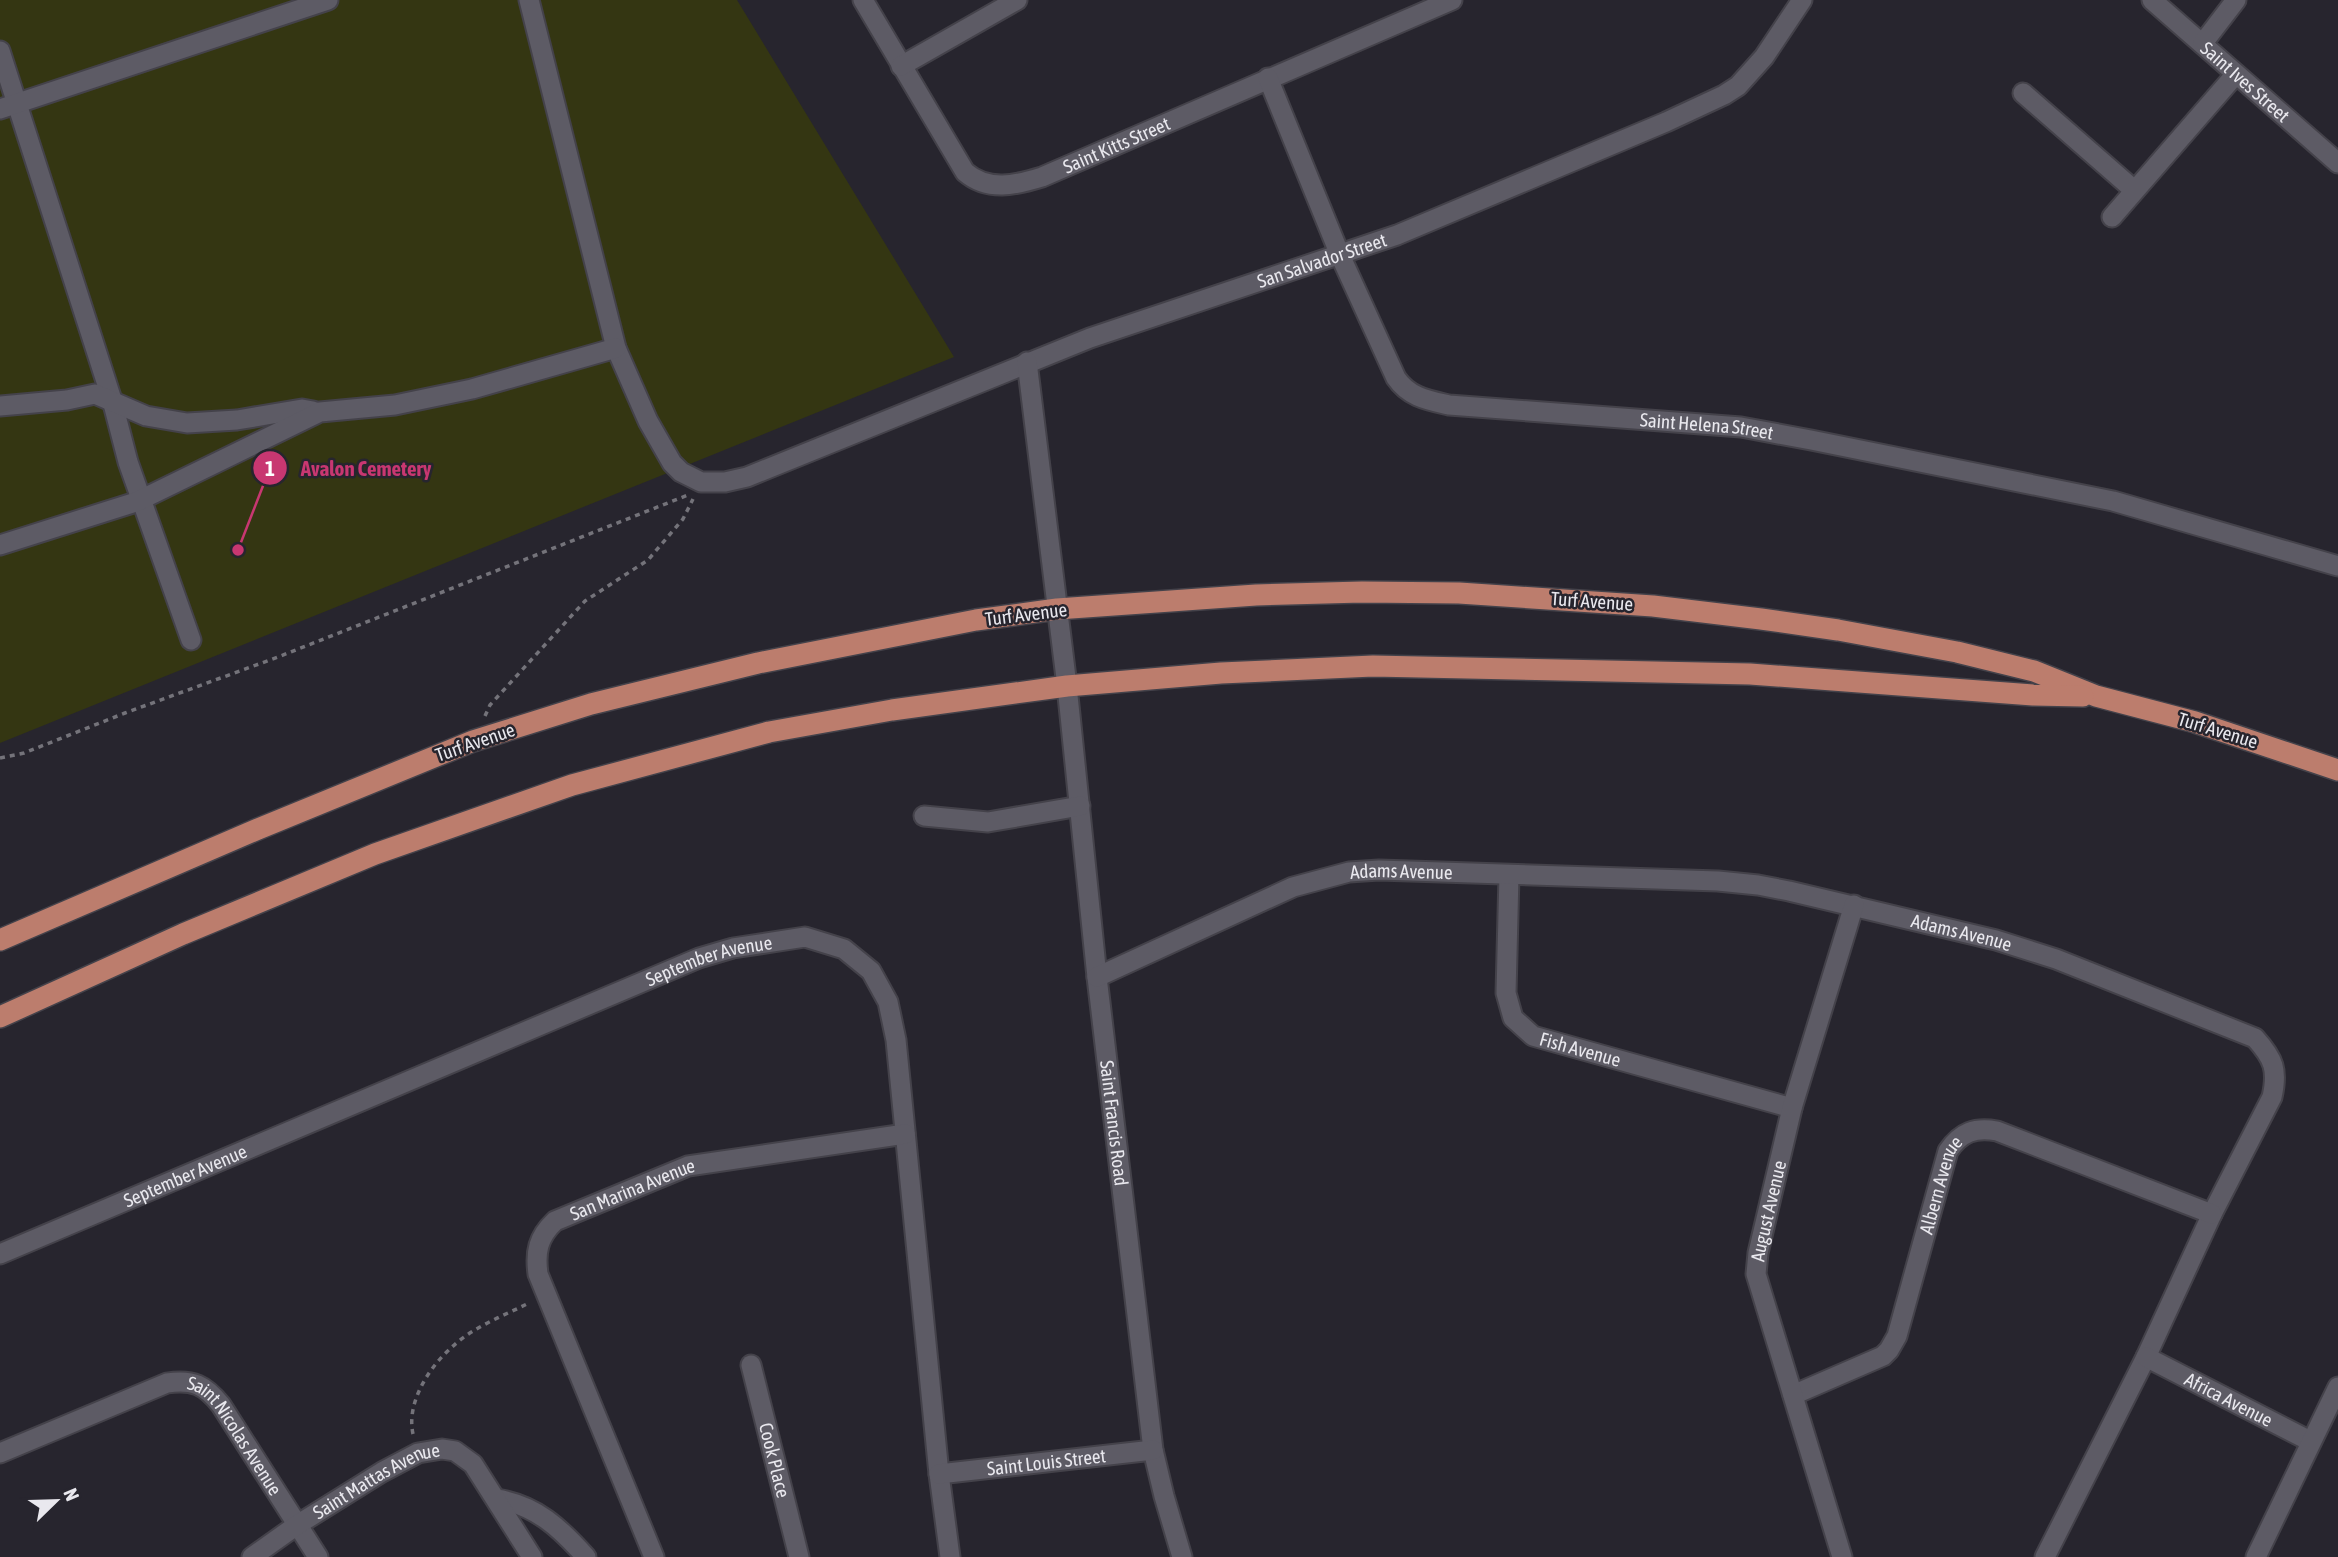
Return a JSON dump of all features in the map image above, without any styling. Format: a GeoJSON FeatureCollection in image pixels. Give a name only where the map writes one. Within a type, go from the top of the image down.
{"type":"FeatureCollection","features":[{"type":"Feature","properties":{"kind":"main road","name":"Turf Avenue"},"geometry":{"type":"LineString","coordinates":[[0,940],[258,828],[473,741],[591,704],[758,663],[976,620],[1057,608],[1362,592],[1459,593],[1639,604],[1838,630],[1957,652],[2034,670],[2095,696],[2195,722],[2338,770]]}},
{"type":"Feature","properties":{"kind":"main road","name":"Turf Avenue"},"geometry":{"type":"LineString","coordinates":[[0,1017],[183,934],[375,854],[572,785],[769,732],[892,710],[1068,686],[1221,673],[1373,666],[1750,674],[2033,695],[2095,696]]}},
{"type":"Feature","properties":{"kind":"street"},"geometry":{"type":"LineString","coordinates":[[9,106],[328,0]]}},
{"type":"Feature","properties":{"kind":"street"},"geometry":{"type":"LineString","coordinates":[[0,407],[67,400],[95,394],[146,416],[187,423],[229,421],[302,410],[320,412],[396,405],[459,391],[616,348],[529,0]]}},
{"type":"Feature","properties":{"kind":"street","name":"Saint Kitts Street"},"geometry":{"type":"LineString","coordinates":[[863,0],[965,172],[973,179],[998,186],[1042,177],[1452,0]]}},
{"type":"Feature","properties":{"kind":"street"},"geometry":{"type":"LineString","coordinates":[[901,66],[1017,0]]}},
{"type":"Feature","properties":{"kind":"street","name":"San Salvador Street"},"geometry":{"type":"LineString","coordinates":[[616,348],[648,421],[672,463],[681,472],[701,482],[725,482],[747,477],[1027,362],[1150,316],[1397,235],[1724,95],[1750,75],[1802,0]]}},
{"type":"Feature","properties":{"kind":"street","name":"Saint Ives Street"},"geometry":{"type":"LineString","coordinates":[[2152,0],[2338,163]]}},
{"type":"Feature","properties":{"kind":"street"},"geometry":{"type":"LineString","coordinates":[[2203,43],[2236,0]]}},
{"type":"Feature","properties":{"kind":"street"},"geometry":{"type":"LineString","coordinates":[[0,51],[9,106],[38,174],[113,401],[128,462],[191,640]]}},
{"type":"Feature","properties":{"kind":"street"},"geometry":{"type":"LineString","coordinates":[[2112,217],[2236,74]]}},
{"type":"Feature","properties":{"kind":"street","name":"Saint Helena Street"},"geometry":{"type":"LineString","coordinates":[[1268,78],[1340,255],[1396,379],[1405,391],[1423,399],[1450,405],[1741,427],[1811,440],[2113,501],[2338,566]]}},
{"type":"Feature","properties":{"kind":"street"},"geometry":{"type":"LineString","coordinates":[[2023,93],[2134,190]]}},
{"type":"Feature","properties":{"kind":"street"},"geometry":{"type":"LineString","coordinates":[[1027,362],[1057,608]]}},
{"type":"Feature","properties":{"kind":"street"},"geometry":{"type":"LineString","coordinates":[[0,545],[142,500],[320,412]]}},
{"type":"Feature","properties":{"kind":"street"},"geometry":{"type":"LineString","coordinates":[[219,461],[229,421]]}},
{"type":"Feature","properties":{"kind":"street","name":"Saint Francis Road"},"geometry":{"type":"LineString","coordinates":[[1057,608],[1068,686],[1097,978],[1153,1450],[1182,1557]]}},
{"type":"Feature","properties":{"kind":"street"},"geometry":{"type":"LineString","coordinates":[[924,816],[988,822],[1080,806]]}},
{"type":"Feature","properties":{"kind":"street","name":"Adams Avenue"},"geometry":{"type":"LineString","coordinates":[[1097,978],[1293,887],[1349,872],[1379,870],[1718,881],[1758,885],[1983,936],[2056,959],[2255,1038],[2274,1065],[2276,1080],[2272,1097],[2045,1557]]}},
{"type":"Feature","properties":{"kind":"street","name":"Fish Avenue"},"geometry":{"type":"LineString","coordinates":[[1509,875],[1506,993],[1513,1018],[1522,1028],[1533,1036],[1792,1108]]}},
{"type":"Feature","properties":{"kind":"street","name":"August Avenue"},"geometry":{"type":"LineString","coordinates":[[1842,1557],[1756,1274],[1758,1254],[1792,1108],[1854,905]]}},
{"type":"Feature","properties":{"kind":"street","name":"September Avenue"},"geometry":{"type":"LineString","coordinates":[[0,1254],[675,968],[733,948],[770,940],[805,937],[844,949],[871,971],[888,1002],[896,1040],[939,1474],[950,1557]]}},
{"type":"Feature","properties":{"kind":"street","name":"Albern Avenue"},"geometry":{"type":"LineString","coordinates":[[1793,1395],[1867,1364],[1889,1350],[1897,1336],[1948,1151],[1956,1139],[1969,1131],[1997,1131],[2212,1214]]}},
{"type":"Feature","properties":{"kind":"street","name":"San Marina Avenue"},"geometry":{"type":"LineString","coordinates":[[654,1557],[546,1294],[537,1266],[538,1244],[544,1231],[555,1221],[688,1166],[905,1134]]}},
{"type":"Feature","properties":{"kind":"street","name":"Africa Avenue"},"geometry":{"type":"LineString","coordinates":[[2146,1357],[2311,1441]]}},
{"type":"Feature","properties":{"kind":"street","name":"Cook Place"},"geometry":{"type":"LineString","coordinates":[[751,1365],[799,1557]]}},
{"type":"Feature","properties":{"kind":"street","name":"Saint Nicolas Avenue"},"geometry":{"type":"LineString","coordinates":[[0,1453],[167,1383],[193,1382],[210,1392],[221,1405],[318,1557]]}},
{"type":"Feature","properties":{"kind":"street"},"geometry":{"type":"LineString","coordinates":[[2256,1557],[2338,1387]]}},
{"type":"Feature","properties":{"kind":"street","name":"Saint Mattas Avenue"},"geometry":{"type":"LineString","coordinates":[[252,1557],[297,1525],[382,1472],[418,1453],[442,1449],[464,1456],[472,1464],[532,1557]]}},
{"type":"Feature","properties":{"kind":"street","name":"Saint Louis Street"},"geometry":{"type":"LineString","coordinates":[[939,1474],[1153,1450]]}},
{"type":"Feature","properties":{"kind":"street"},"geometry":{"type":"LineString","coordinates":[[496,1499],[510,1501],[541,1514],[559,1528],[586,1557]]}},
{"type":"Feature","properties":{"kind":"path"},"geometry":{"type":"LineString","coordinates":[[0,758],[24,753],[278,657],[697,491],[683,519],[648,560],[585,601],[490,705],[473,741]]}},
{"type":"Feature","properties":{"kind":"path"},"geometry":{"type":"LineString","coordinates":[[418,1453],[412,1427],[414,1406],[427,1378],[439,1361],[452,1347],[474,1331],[546,1294]]}},
{"type":"Feature","properties":{"kind":"green space"},"geometry":{"type":"Polygon","coordinates":[[[0,0],[737,0],[954,357],[0,743],[0,0]]]}},
{"type":"Feature","properties":{"kind":"place","name":"Avalon Cemetery"},"geometry":{"type":"Point","coordinates":[238,550]}}]}
